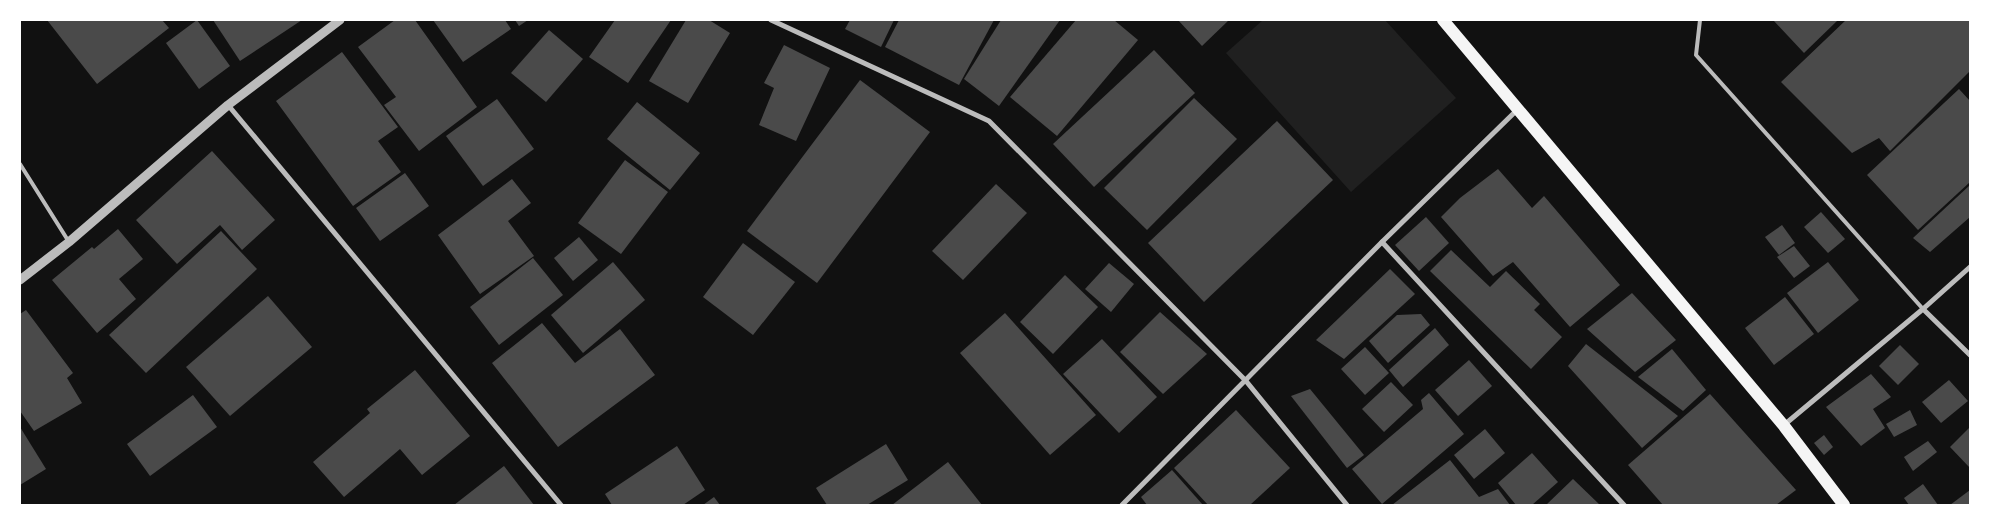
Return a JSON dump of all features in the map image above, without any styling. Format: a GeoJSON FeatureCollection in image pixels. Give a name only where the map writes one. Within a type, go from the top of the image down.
{"type":"FeatureCollection","features":[{"type":"Feature","properties":{"kind":"main road"},"geometry":{"type":"LineString","coordinates":[[1443,20],[1784,426],[1844,505]]}},
{"type":"Feature","properties":{"kind":"street"},"geometry":{"type":"LineString","coordinates":[[20,280],[69,242],[228,105],[340,20]]}},
{"type":"Feature","properties":{"kind":"street"},"geometry":{"type":"LineString","coordinates":[[771,20],[989,121],[1246,381],[1347,505]]}},
{"type":"Feature","properties":{"kind":"street"},"geometry":{"type":"LineString","coordinates":[[228,105],[561,505]]}},
{"type":"Feature","properties":{"kind":"street"},"geometry":{"type":"LineString","coordinates":[[1122,505],[1382,242],[1518,109]]}},
{"type":"Feature","properties":{"kind":"street"},"geometry":{"type":"LineString","coordinates":[[1382,242],[1624,505]]}},
{"type":"Feature","properties":{"kind":"street"},"geometry":{"type":"LineString","coordinates":[[1784,426],[1970,267]]}},
{"type":"Feature","properties":{"kind":"street"},"geometry":{"type":"LineString","coordinates":[[1923,308],[1970,355]]}},
{"type":"Feature","properties":{"kind":"lane"},"geometry":{"type":"LineString","coordinates":[[1700,20],[1696,55],[1923,308]]}},
{"type":"Feature","properties":{"kind":"lane"},"geometry":{"type":"LineString","coordinates":[[20,164],[69,242]]}},
{"type":"Feature","properties":{"kind":"shaded area"},"geometry":{"type":"Polygon","coordinates":[[[1263,20],[1385,20],[1456,98],[1351,192],[1226,53],[1263,20]]]}},
{"type":"Feature","properties":{"kind":"building"},"geometry":{"type":"Polygon","coordinates":[[[47,20],[162,20],[169,28],[97,84],[47,20]]]}},
{"type":"Feature","properties":{"kind":"building"},"geometry":{"type":"Polygon","coordinates":[[[197,20],[230,66],[199,89],[166,43],[197,20]]]}},
{"type":"Feature","properties":{"kind":"building"},"geometry":{"type":"Polygon","coordinates":[[[213,20],[302,20],[240,61],[213,20]]]}},
{"type":"Feature","properties":{"kind":"building"},"geometry":{"type":"Polygon","coordinates":[[[395,20],[415,20],[477,107],[419,151],[384,105],[396,97],[358,47],[395,20]]]}},
{"type":"Feature","properties":{"kind":"building"},"geometry":{"type":"Polygon","coordinates":[[[433,20],[505,20],[511,29],[463,62],[433,20]]]}},
{"type":"Feature","properties":{"kind":"building"},"geometry":{"type":"Polygon","coordinates":[[[515,20],[528,20],[519,26],[515,20]]]}},
{"type":"Feature","properties":{"kind":"building"},"geometry":{"type":"Polygon","coordinates":[[[615,20],[671,20],[628,83],[589,57],[615,20]]]}},
{"type":"Feature","properties":{"kind":"building"},"geometry":{"type":"Polygon","coordinates":[[[686,20],[709,20],[730,33],[688,103],[649,81],[686,20]]]}},
{"type":"Feature","properties":{"kind":"building"},"geometry":{"type":"Polygon","coordinates":[[[850,20],[894,20],[881,47],[845,29],[850,20]]]}},
{"type":"Feature","properties":{"kind":"building"},"geometry":{"type":"Polygon","coordinates":[[[899,20],[994,20],[959,85],[885,47],[899,20]]]}},
{"type":"Feature","properties":{"kind":"building"},"geometry":{"type":"Polygon","coordinates":[[[1001,20],[1060,20],[999,106],[964,79],[1001,20]]]}},
{"type":"Feature","properties":{"kind":"building"},"geometry":{"type":"Polygon","coordinates":[[[1076,20],[1114,20],[1138,40],[1057,136],[1010,97],[1076,20]]]}},
{"type":"Feature","properties":{"kind":"building"},"geometry":{"type":"Polygon","coordinates":[[[1178,20],[1229,20],[1202,46],[1178,20]]]}},
{"type":"Feature","properties":{"kind":"building"},"geometry":{"type":"Polygon","coordinates":[[[1773,20],[1838,20],[1804,53],[1773,20]]]}},
{"type":"Feature","properties":{"kind":"building"},"geometry":{"type":"Polygon","coordinates":[[[1846,20],[1970,20],[1970,71],[1890,151],[1879,138],[1852,153],[1781,82],[1846,20]]]}},
{"type":"Feature","properties":{"kind":"building"},"geometry":{"type":"Polygon","coordinates":[[[549,30],[583,59],[546,102],[511,73],[549,30]]]}},
{"type":"Feature","properties":{"kind":"building"},"geometry":{"type":"Polygon","coordinates":[[[784,45],[830,68],[796,141],[759,125],[774,88],[764,83],[784,45]]]}},
{"type":"Feature","properties":{"kind":"building"},"geometry":{"type":"Polygon","coordinates":[[[1154,50],[1195,93],[1094,187],[1053,144],[1154,50]]]}},
{"type":"Feature","properties":{"kind":"building"},"geometry":{"type":"Polygon","coordinates":[[[342,52],[398,127],[378,141],[401,172],[353,206],[276,101],[342,52]]]}},
{"type":"Feature","properties":{"kind":"building"},"geometry":{"type":"Polygon","coordinates":[[[860,80],[930,132],[817,283],[747,231],[860,80]]]}},
{"type":"Feature","properties":{"kind":"building"},"geometry":{"type":"Polygon","coordinates":[[[1959,89],[1970,101],[1970,182],[1918,230],[1867,175],[1959,89]]]}},
{"type":"Feature","properties":{"kind":"building"},"geometry":{"type":"Polygon","coordinates":[[[1194,98],[1237,139],[1147,230],[1104,188],[1194,98]]]}},
{"type":"Feature","properties":{"kind":"building"},"geometry":{"type":"Polygon","coordinates":[[[497,99],[534,149],[483,186],[446,136],[497,99]]]}},
{"type":"Feature","properties":{"kind":"building"},"geometry":{"type":"Polygon","coordinates":[[[637,102],[700,153],[670,190],[607,139],[637,102]]]}},
{"type":"Feature","properties":{"kind":"building"},"geometry":{"type":"Polygon","coordinates":[[[1277,121],[1333,180],[1204,302],[1148,243],[1277,121]]]}},
{"type":"Feature","properties":{"kind":"building"},"geometry":{"type":"Polygon","coordinates":[[[212,151],[275,220],[242,250],[220,225],[177,264],[136,220],[212,151]]]}},
{"type":"Feature","properties":{"kind":"building"},"geometry":{"type":"Polygon","coordinates":[[[625,160],[668,192],[621,254],[578,223],[625,160]]]}},
{"type":"Feature","properties":{"kind":"building"},"geometry":{"type":"Polygon","coordinates":[[[1498,169],[1532,208],[1544,196],[1620,285],[1570,327],[1513,262],[1493,276],[1441,217],[1460,198],[1498,169]]]}},
{"type":"Feature","properties":{"kind":"building"},"geometry":{"type":"Polygon","coordinates":[[[405,173],[429,206],[380,241],[356,208],[405,173]]]}},
{"type":"Feature","properties":{"kind":"building"},"geometry":{"type":"Polygon","coordinates":[[[512,179],[531,203],[508,221],[534,256],[480,294],[438,235],[512,179]]]}},
{"type":"Feature","properties":{"kind":"building"},"geometry":{"type":"Polygon","coordinates":[[[996,184],[1027,213],[963,280],[932,251],[996,184]]]}},
{"type":"Feature","properties":{"kind":"building"},"geometry":{"type":"Polygon","coordinates":[[[1970,185],[1970,217],[1930,252],[1913,238],[1970,185]]]}},
{"type":"Feature","properties":{"kind":"building"},"geometry":{"type":"Polygon","coordinates":[[[1821,212],[1845,239],[1828,253],[1804,227],[1821,212]]]}},
{"type":"Feature","properties":{"kind":"building"},"geometry":{"type":"Polygon","coordinates":[[[1426,217],[1449,243],[1419,271],[1395,245],[1426,217]]]}},
{"type":"Feature","properties":{"kind":"building"},"geometry":{"type":"Polygon","coordinates":[[[1782,225],[1795,243],[1779,255],[1765,237],[1782,225]]]}},
{"type":"Feature","properties":{"kind":"building"},"geometry":{"type":"Polygon","coordinates":[[[118,229],[143,259],[119,279],[136,299],[97,333],[52,280],[92,247],[94,249],[118,229]]]}},
{"type":"Feature","properties":{"kind":"building"},"geometry":{"type":"Polygon","coordinates":[[[221,231],[257,269],[146,373],[109,335],[221,231]]]}},
{"type":"Feature","properties":{"kind":"building"},"geometry":{"type":"Polygon","coordinates":[[[579,237],[598,260],[573,281],[554,258],[579,237]]]}},
{"type":"Feature","properties":{"kind":"building"},"geometry":{"type":"Polygon","coordinates":[[[743,243],[795,282],[753,335],[703,297],[743,243]]]}},
{"type":"Feature","properties":{"kind":"building"},"geometry":{"type":"Polygon","coordinates":[[[1794,246],[1810,266],[1794,278],[1777,257],[1794,246]]]}},
{"type":"Feature","properties":{"kind":"building"},"geometry":{"type":"Polygon","coordinates":[[[1451,250],[1490,287],[1506,271],[1540,304],[1534,310],[1562,337],[1531,369],[1430,271],[1451,250]]]}},
{"type":"Feature","properties":{"kind":"building"},"geometry":{"type":"Polygon","coordinates":[[[533,258],[563,295],[499,345],[470,307],[533,258]]]}},
{"type":"Feature","properties":{"kind":"building"},"geometry":{"type":"Polygon","coordinates":[[[613,262],[645,300],[583,353],[551,315],[613,262]]]}},
{"type":"Feature","properties":{"kind":"building"},"geometry":{"type":"Polygon","coordinates":[[[1828,262],[1859,300],[1818,333],[1787,293],[1828,262]]]}},
{"type":"Feature","properties":{"kind":"building"},"geometry":{"type":"Polygon","coordinates":[[[1109,263],[1134,284],[1111,312],[1085,289],[1109,263]]]}},
{"type":"Feature","properties":{"kind":"building"},"geometry":{"type":"Polygon","coordinates":[[[1390,269],[1415,294],[1344,359],[1316,340],[1390,269]]]}},
{"type":"Feature","properties":{"kind":"building"},"geometry":{"type":"Polygon","coordinates":[[[1065,275],[1098,307],[1053,354],[1020,322],[1065,275]]]}},
{"type":"Feature","properties":{"kind":"building"},"geometry":{"type":"Polygon","coordinates":[[[1632,293],[1676,340],[1635,372],[1587,329],[1632,293]]]}},
{"type":"Feature","properties":{"kind":"building"},"geometry":{"type":"Polygon","coordinates":[[[268,296],[312,347],[230,416],[186,367],[268,296]]]}},
{"type":"Feature","properties":{"kind":"building"},"geometry":{"type":"Polygon","coordinates":[[[1785,297],[1814,334],[1774,365],[1745,328],[1785,297]]]}},
{"type":"Feature","properties":{"kind":"building"},"geometry":{"type":"Polygon","coordinates":[[[26,310],[73,373],[67,378],[82,403],[34,431],[20,411],[20,314],[26,310]]]}},
{"type":"Feature","properties":{"kind":"building"},"geometry":{"type":"Polygon","coordinates":[[[1160,312],[1207,354],[1163,394],[1120,352],[1160,312]]]}},
{"type":"Feature","properties":{"kind":"building"},"geometry":{"type":"Polygon","coordinates":[[[1005,313],[1096,415],[1050,455],[960,353],[1005,313]]]}},
{"type":"Feature","properties":{"kind":"building"},"geometry":{"type":"Polygon","coordinates":[[[1421,314],[1430,325],[1388,363],[1369,341],[1397,315],[1421,314]]]}},
{"type":"Feature","properties":{"kind":"building"},"geometry":{"type":"Polygon","coordinates":[[[542,323],[575,363],[620,329],[655,375],[558,447],[492,363],[542,323]]]}},
{"type":"Feature","properties":{"kind":"building"},"geometry":{"type":"Polygon","coordinates":[[[1435,328],[1449,345],[1403,387],[1389,370],[1435,328]]]}},
{"type":"Feature","properties":{"kind":"building"},"geometry":{"type":"Polygon","coordinates":[[[1102,339],[1157,397],[1119,433],[1063,374],[1102,339]]]}},
{"type":"Feature","properties":{"kind":"building"},"geometry":{"type":"Polygon","coordinates":[[[1586,344],[1678,416],[1642,448],[1568,366],[1586,344]]]}},
{"type":"Feature","properties":{"kind":"building"},"geometry":{"type":"Polygon","coordinates":[[[1900,345],[1919,364],[1898,385],[1879,366],[1900,345]]]}},
{"type":"Feature","properties":{"kind":"building"},"geometry":{"type":"Polygon","coordinates":[[[1365,347],[1389,373],[1365,395],[1341,369],[1365,347]]]}},
{"type":"Feature","properties":{"kind":"building"},"geometry":{"type":"Polygon","coordinates":[[[1672,349],[1706,390],[1683,411],[1638,377],[1672,349]]]}},
{"type":"Feature","properties":{"kind":"building"},"geometry":{"type":"Polygon","coordinates":[[[1469,360],[1492,386],[1458,416],[1435,390],[1469,360]]]}},
{"type":"Feature","properties":{"kind":"building"},"geometry":{"type":"Polygon","coordinates":[[[415,370],[470,436],[422,475],[400,449],[344,497],[313,462],[370,413],[367,409],[415,370]]]}},
{"type":"Feature","properties":{"kind":"building"},"geometry":{"type":"Polygon","coordinates":[[[1871,374],[1891,397],[1873,409],[1885,428],[1861,446],[1826,407],[1871,374]]]}},
{"type":"Feature","properties":{"kind":"building"},"geometry":{"type":"Polygon","coordinates":[[[1949,380],[1968,401],[1941,423],[1922,402],[1949,380]]]}},
{"type":"Feature","properties":{"kind":"building"},"geometry":{"type":"Polygon","coordinates":[[[1391,382],[1413,405],[1384,432],[1362,409],[1391,382]]]}},
{"type":"Feature","properties":{"kind":"building"},"geometry":{"type":"Polygon","coordinates":[[[1310,389],[1364,455],[1347,468],[1291,396],[1310,389]]]}},
{"type":"Feature","properties":{"kind":"building"},"geometry":{"type":"Polygon","coordinates":[[[1429,393],[1464,434],[1382,504],[1352,469],[1423,409],[1421,400],[1429,393]]]}},
{"type":"Feature","properties":{"kind":"building"},"geometry":{"type":"Polygon","coordinates":[[[1710,394],[1796,490],[1776,505],[1663,505],[1628,465],[1710,394]]]}},
{"type":"Feature","properties":{"kind":"building"},"geometry":{"type":"Polygon","coordinates":[[[193,395],[217,427],[150,476],[127,444],[193,395]]]}},
{"type":"Feature","properties":{"kind":"building"},"geometry":{"type":"Polygon","coordinates":[[[1236,410],[1290,468],[1250,505],[1208,505],[1174,468],[1236,410]]]}},
{"type":"Feature","properties":{"kind":"building"},"geometry":{"type":"Polygon","coordinates":[[[1910,410],[1917,425],[1894,437],[1886,424],[1910,410]]]}},
{"type":"Feature","properties":{"kind":"building"},"geometry":{"type":"Polygon","coordinates":[[[20,427],[46,469],[20,485],[20,427]]]}},
{"type":"Feature","properties":{"kind":"building"},"geometry":{"type":"Polygon","coordinates":[[[1970,427],[1970,468],[1950,447],[1970,427]]]}},
{"type":"Feature","properties":{"kind":"building"},"geometry":{"type":"Polygon","coordinates":[[[1485,429],[1505,453],[1474,479],[1454,455],[1485,429]]]}},
{"type":"Feature","properties":{"kind":"building"},"geometry":{"type":"Polygon","coordinates":[[[1824,435],[1833,447],[1824,455],[1814,443],[1824,435]]]}},
{"type":"Feature","properties":{"kind":"building"},"geometry":{"type":"Polygon","coordinates":[[[1928,441],[1937,452],[1913,471],[1904,457],[1928,441]]]}},
{"type":"Feature","properties":{"kind":"building"},"geometry":{"type":"Polygon","coordinates":[[[886,444],[908,480],[867,505],[827,505],[816,488],[886,444]]]}},
{"type":"Feature","properties":{"kind":"building"},"geometry":{"type":"Polygon","coordinates":[[[677,446],[705,490],[683,505],[612,505],[605,494],[677,446]]]}},
{"type":"Feature","properties":{"kind":"building"},"geometry":{"type":"Polygon","coordinates":[[[1532,453],[1558,482],[1532,505],[1516,505],[1498,483],[1532,453]]]}},
{"type":"Feature","properties":{"kind":"building"},"geometry":{"type":"Polygon","coordinates":[[[1450,460],[1479,497],[1498,489],[1510,505],[1392,505],[1450,460]]]}},
{"type":"Feature","properties":{"kind":"building"},"geometry":{"type":"Polygon","coordinates":[[[948,462],[982,505],[892,505],[948,462]]]}},
{"type":"Feature","properties":{"kind":"building"},"geometry":{"type":"Polygon","coordinates":[[[504,466],[534,505],[454,505],[504,466]]]}},
{"type":"Feature","properties":{"kind":"building"},"geometry":{"type":"Polygon","coordinates":[[[1172,470],[1203,505],[1147,505],[1141,497],[1172,470]]]}},
{"type":"Feature","properties":{"kind":"building"},"geometry":{"type":"Polygon","coordinates":[[[1573,479],[1600,505],[1546,505],[1573,479]]]}},
{"type":"Feature","properties":{"kind":"building"},"geometry":{"type":"Polygon","coordinates":[[[1923,484],[1938,505],[1909,505],[1904,498],[1923,484]]]}},
{"type":"Feature","properties":{"kind":"building"},"geometry":{"type":"Polygon","coordinates":[[[1970,490],[1970,505],[1950,505],[1970,490]]]}},
{"type":"Feature","properties":{"kind":"building"},"geometry":{"type":"Polygon","coordinates":[[[714,497],[720,505],[703,505],[714,497]]]}}]}
